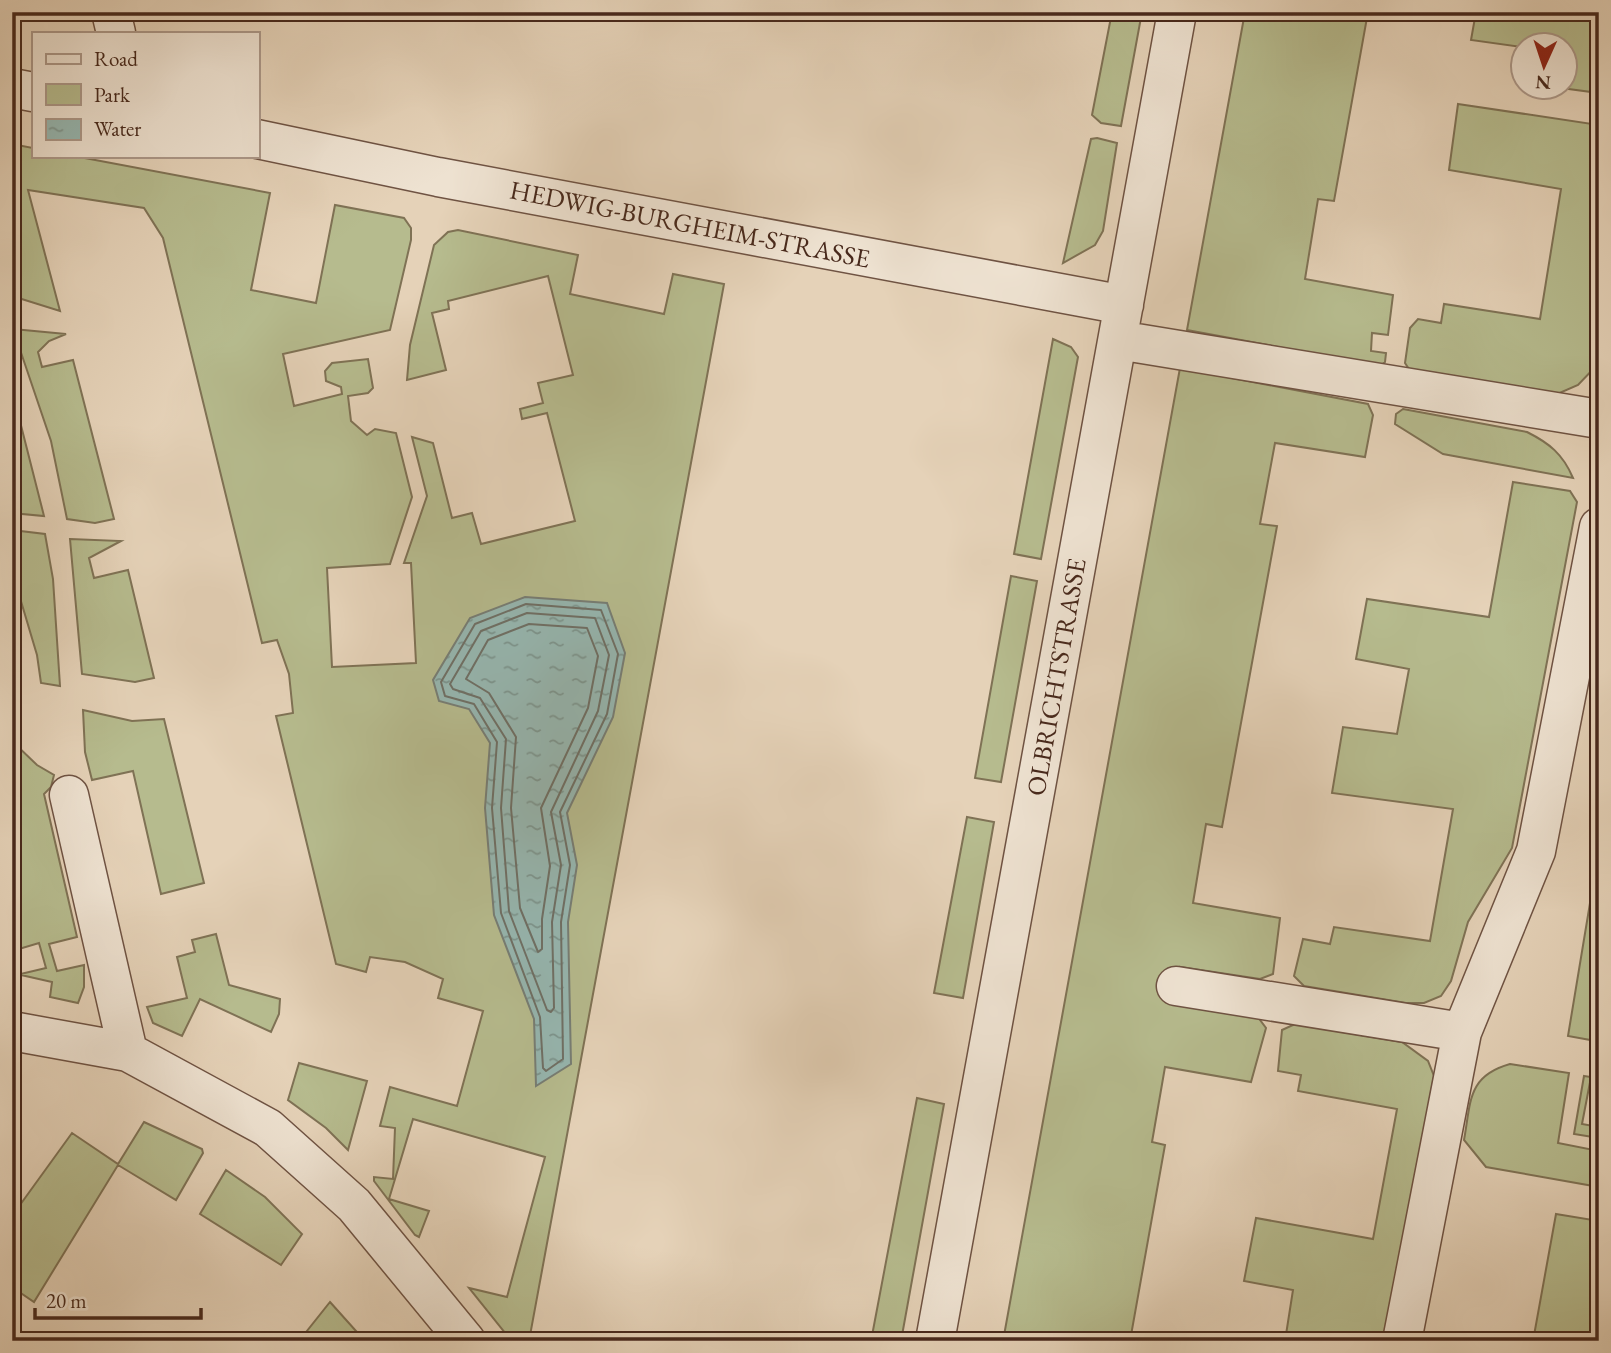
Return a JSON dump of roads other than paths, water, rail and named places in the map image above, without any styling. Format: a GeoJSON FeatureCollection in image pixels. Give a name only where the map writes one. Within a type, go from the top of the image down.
{"type":"FeatureCollection","features":[{"type":"Feature","properties":{"kind":"street"},"geometry":{"type":"LineString","coordinates":[[111,12],[116,32]]}},
{"type":"Feature","properties":{"kind":"street","name":"OLBRICHTSTRASSE"},"geometry":{"type":"LineString","coordinates":[[935,1341],[1177,12]]}},
{"type":"Feature","properties":{"kind":"street"},"geometry":{"type":"LineString","coordinates":[[12,88],[32,92]]}},
{"type":"Feature","properties":{"kind":"street","name":"HEDWIG-BURGHEIM-STRASSE"},"geometry":{"type":"LineString","coordinates":[[259,139],[1121,323],[1599,419]]}},
{"type":"Feature","properties":{"kind":"street"},"geometry":{"type":"LineString","coordinates":[[1402,1341],[1462,1032],[1536,851],[1599,527]]}},
{"type":"Feature","properties":{"kind":"street"},"geometry":{"type":"LineString","coordinates":[[69,795],[128,1052]]}},
{"type":"Feature","properties":{"kind":"street"},"geometry":{"type":"LineString","coordinates":[[1176,986],[1462,1032]]}},
{"type":"Feature","properties":{"kind":"street"},"geometry":{"type":"LineString","coordinates":[[12,1031],[128,1052],[268,1128],[354,1205],[466,1341]]}},
{"type":"Feature","properties":{"kind":"water"},"geometry":{"type":"Polygon","coordinates":[[[525,597],[607,603],[625,653],[613,717],[567,813],[577,865],[568,922],[571,1064],[536,1086],[534,1019],[494,915],[485,808],[490,743],[469,709],[439,701],[433,680],[470,618],[525,597]]]}}]}
